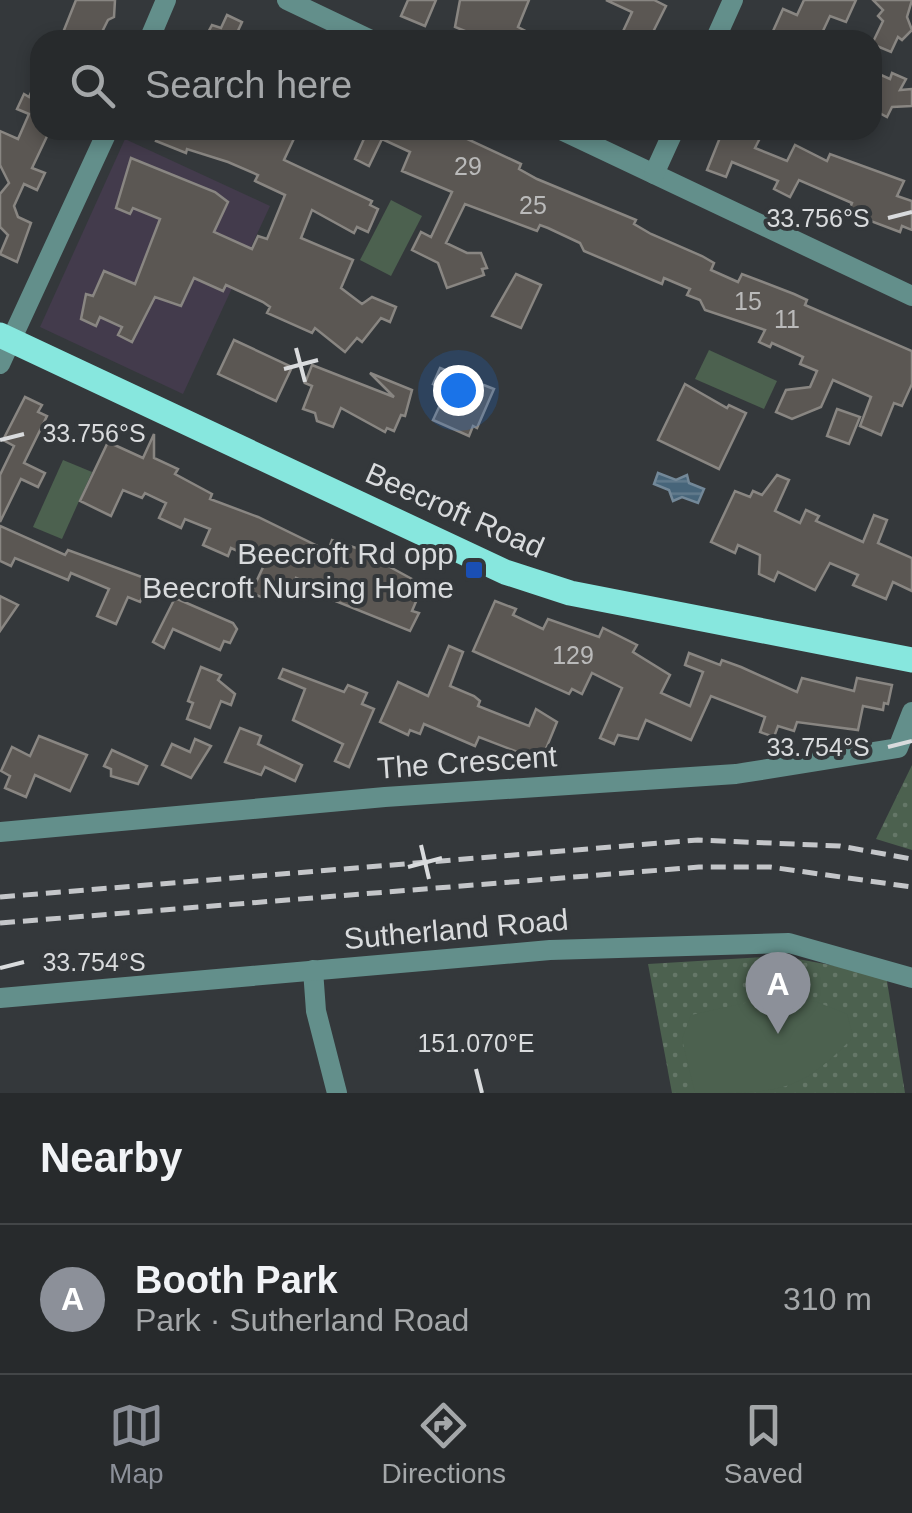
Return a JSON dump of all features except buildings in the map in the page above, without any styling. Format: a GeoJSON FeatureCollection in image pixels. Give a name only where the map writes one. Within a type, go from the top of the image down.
{"type":"FeatureCollection","features":[{"type":"Feature","properties":{"kind":"main road","name":"Beecroft Road"},"geometry":{"type":"LineString","coordinates":[[5,337],[505,572],[570,593],[912,660]]}},
{"type":"Feature","properties":{"kind":"street"},"geometry":{"type":"LineString","coordinates":[[153,30],[166,0]]}},
{"type":"Feature","properties":{"kind":"street"},"geometry":{"type":"LineString","coordinates":[[286,0],[350,30]]}},
{"type":"Feature","properties":{"kind":"street"},"geometry":{"type":"LineString","coordinates":[[720,30],[733,0]]}},
{"type":"Feature","properties":{"kind":"street"},"geometry":{"type":"LineString","coordinates":[[0,364],[5,337],[103,140]]}},
{"type":"Feature","properties":{"kind":"street"},"geometry":{"type":"LineString","coordinates":[[582,140],[912,296]]}},
{"type":"Feature","properties":{"kind":"street"},"geometry":{"type":"LineString","coordinates":[[654,174],[669,140]]}},
{"type":"Feature","properties":{"kind":"street","name":"The Crescent"},"geometry":{"type":"LineString","coordinates":[[0,832],[385,797],[736,774],[898,748],[912,712]]}},
{"type":"Feature","properties":{"kind":"street","name":"Sutherland Road"},"geometry":{"type":"LineString","coordinates":[[0,998],[550,950],[789,943],[912,978]]}},
{"type":"Feature","properties":{"kind":"street"},"geometry":{"type":"LineString","coordinates":[[312,970],[316,1012],[337,1093]]}},
{"type":"Feature","properties":{"kind":"shaded area"},"geometry":{"type":"Polygon","coordinates":[[[125,140],[270,206],[183,394],[40,327],[125,140]]]}},
{"type":"Feature","properties":{"kind":"green space"},"geometry":{"type":"Polygon","coordinates":[[[391,200],[422,216],[391,276],[360,260],[391,200]]]}},
{"type":"Feature","properties":{"kind":"green space"},"geometry":{"type":"Polygon","coordinates":[[[709,350],[777,381],[764,409],[695,379],[709,350]]]}},
{"type":"Feature","properties":{"kind":"green space"},"geometry":{"type":"Polygon","coordinates":[[[63,460],[92,472],[62,539],[33,527],[63,460]]]}},
{"type":"Feature","properties":{"kind":"green space"},"geometry":{"type":"Polygon","coordinates":[[[912,765],[912,850],[876,839],[912,765]]]}},
{"type":"Feature","properties":{"kind":"green space"},"geometry":{"type":"Polygon","coordinates":[[[781,956],[886,975],[905,1093],[672,1093],[648,964],[781,956]]]}},
{"type":"Feature","properties":{"kind":"green space"},"geometry":{"type":"Polygon","coordinates":[[[772,997],[817,1002],[847,1014],[853,1037],[818,1069],[786,1086],[748,1092],[695,1093],[682,1039],[691,1015],[772,997]]]}},
{"type":"Feature","properties":{"kind":"water"},"geometry":{"type":"Polygon","coordinates":[[[658,473],[676,480],[687,475],[689,483],[704,489],[698,503],[682,497],[673,501],[669,490],[654,484],[658,473]]]}},
{"type":"Feature","properties":{"kind":"railway"},"geometry":{"type":"LineString","coordinates":[[0,897],[698,840],[840,846],[912,859]]}},
{"type":"Feature","properties":{"kind":"railway"},"geometry":{"type":"LineString","coordinates":[[0,923],[699,867],[770,867],[912,887]]}},
{"type":"Feature","properties":{"kind":"place","name":"Beecroft Rd opp Beecroft Nursing Home"},"geometry":{"type":"Point","coordinates":[474,570]}},
{"type":"Feature","properties":{"kind":"place","name":"Booth Park"},"geometry":{"type":"Point","coordinates":[778,1034]}}]}
